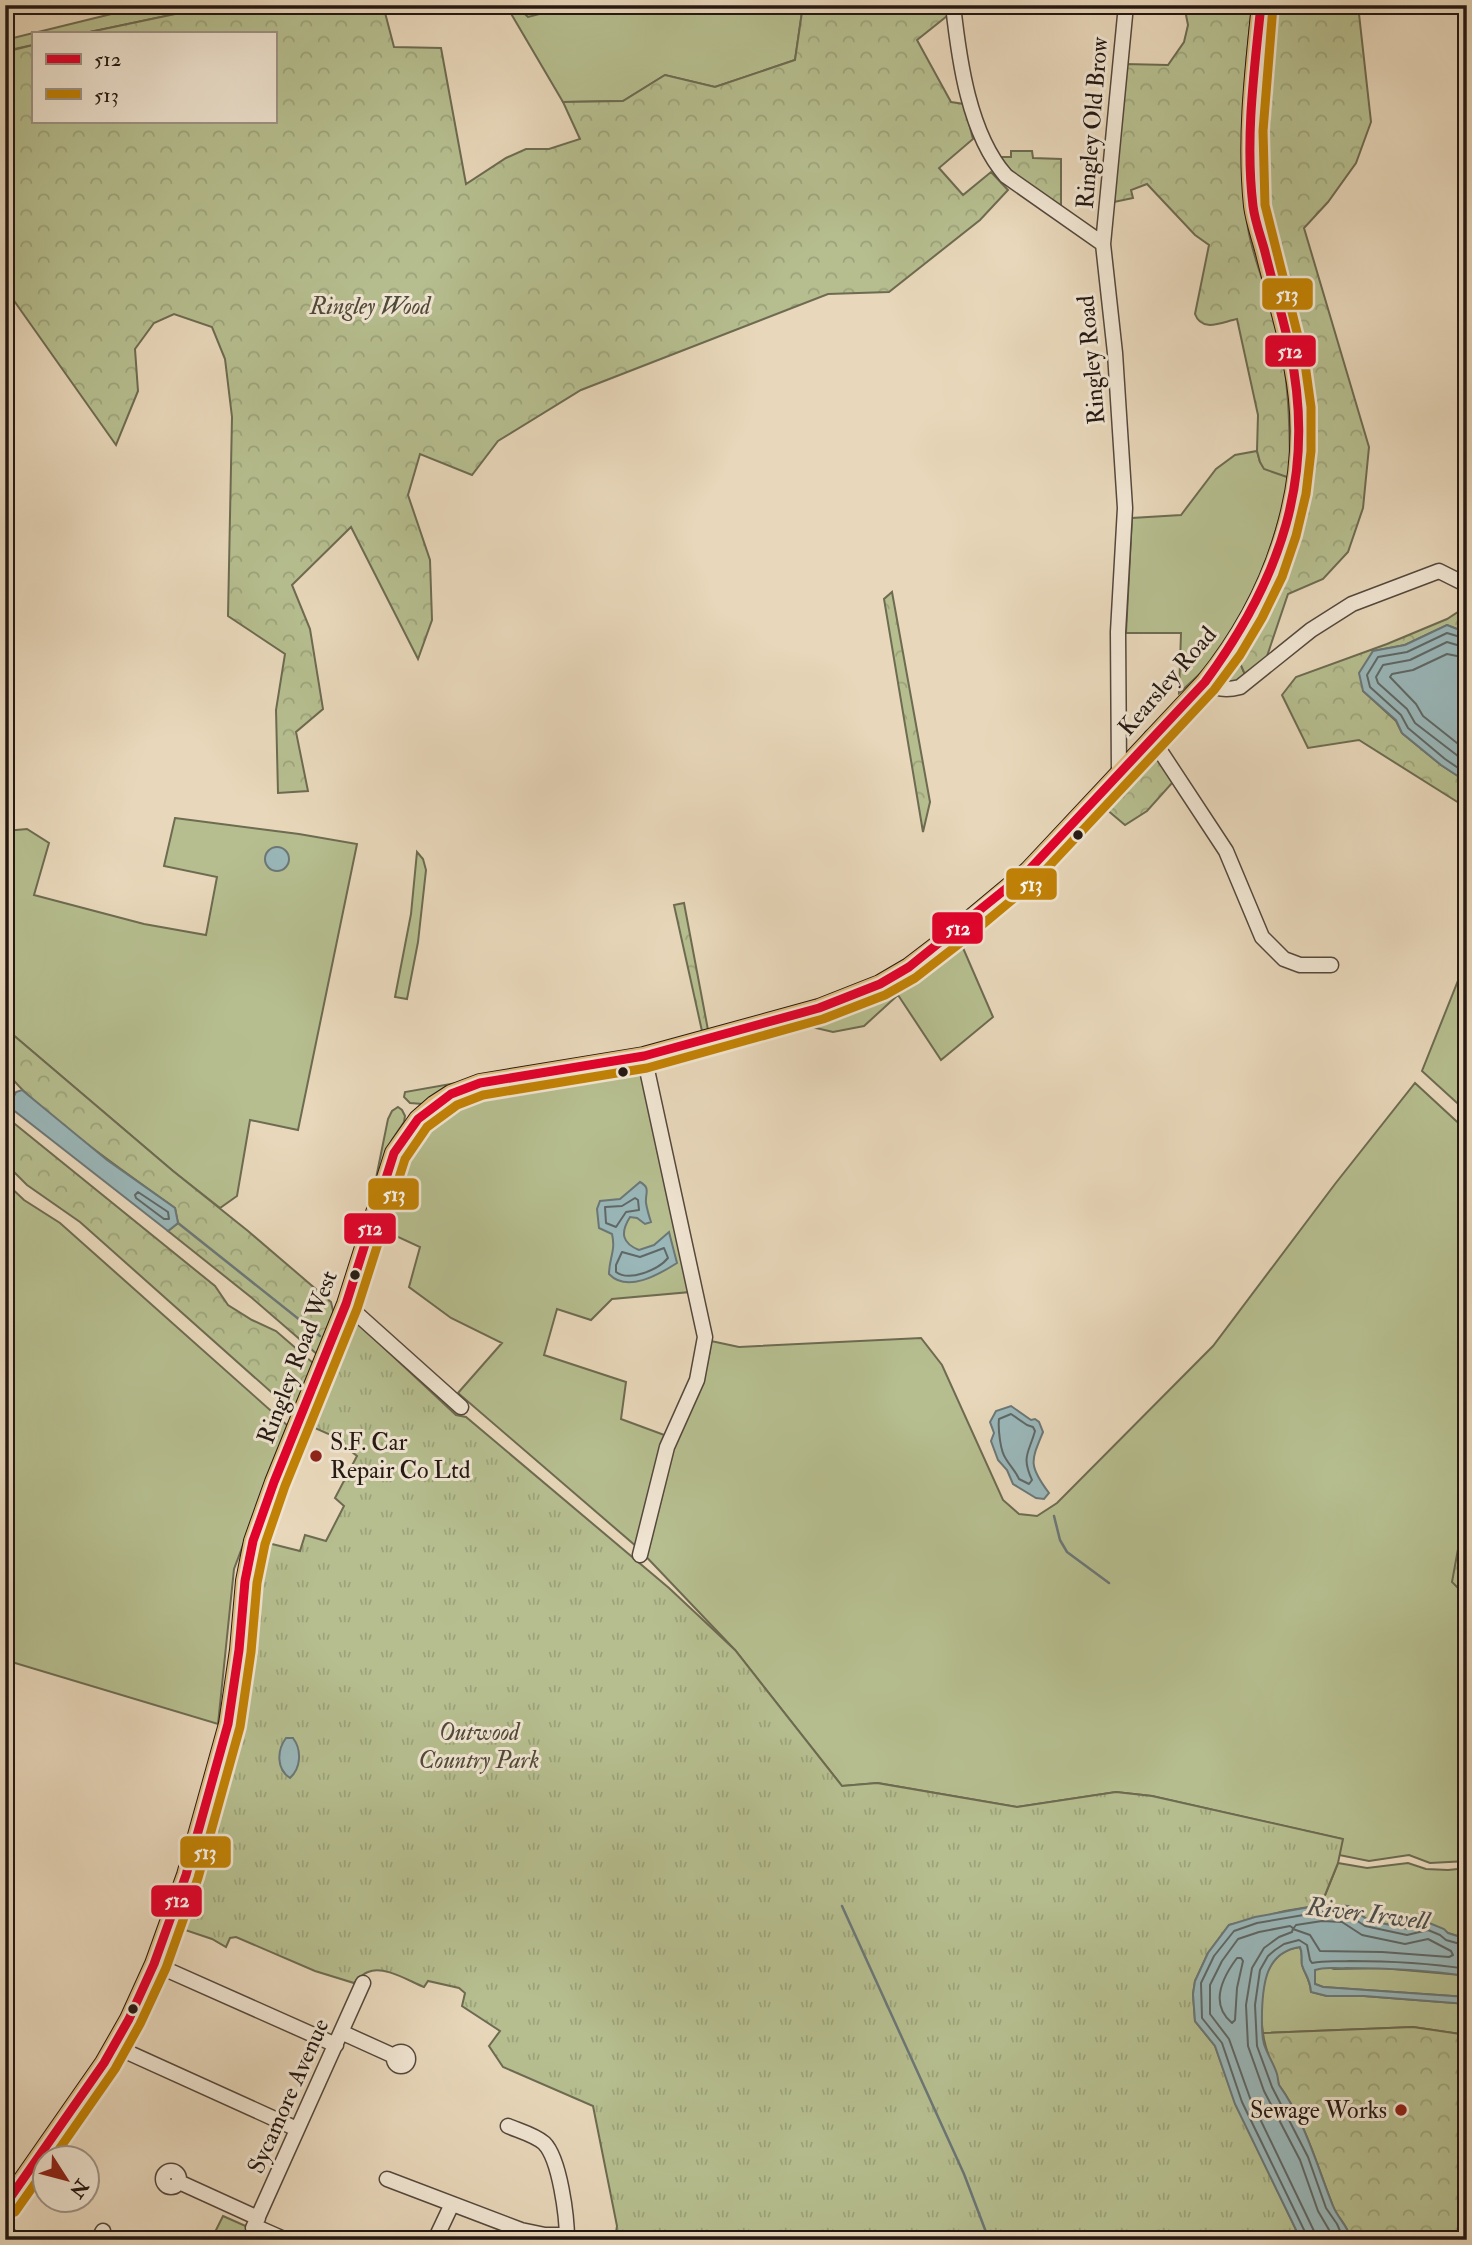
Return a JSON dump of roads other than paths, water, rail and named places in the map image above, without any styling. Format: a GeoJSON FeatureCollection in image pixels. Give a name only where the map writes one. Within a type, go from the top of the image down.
{"type":"FeatureCollection","features":[{"type":"Feature","properties":{"kind":"main road","name":"Kearsley Road"},"geometry":{"type":"LineString","coordinates":[[1119,771],[1205,682],[1227,655],[1268,581],[1291,512],[1300,445],[1300,409],[1293,366],[1254,208],[1250,129],[1261,5]]}},
{"type":"Feature","properties":{"kind":"main road","name":"Ringley Road West"},"geometry":{"type":"LineString","coordinates":[[5,2205],[114,2046],[154,1964],[186,1875],[228,1724],[239,1650],[244,1581],[253,1541],[346,1304],[394,1153],[405,1135],[434,1105],[451,1094],[480,1083],[644,1056],[819,1009],[870,989],[899,973],[956,932],[1028,871],[1119,771]]}},
{"type":"Feature","properties":{"kind":"street"},"geometry":{"type":"LineString","coordinates":[[953,5],[962,64],[973,110],[985,146],[995,164],[1006,176],[1103,244]]}},
{"type":"Feature","properties":{"kind":"street","name":"Ringley Old Brow"},"geometry":{"type":"LineString","coordinates":[[1103,244],[1126,5]]}},
{"type":"Feature","properties":{"kind":"street","name":"Ringley Road"},"geometry":{"type":"LineString","coordinates":[[1103,244],[1115,352],[1125,508],[1118,632],[1119,771]]}},
{"type":"Feature","properties":{"kind":"street"},"geometry":{"type":"LineString","coordinates":[[1205,682],[1217,689],[1230,690],[1240,687],[1311,630],[1352,604],[1439,571],[1467,585]]}},
{"type":"Feature","properties":{"kind":"street"},"geometry":{"type":"LineString","coordinates":[[1151,737],[1226,851],[1262,937],[1284,959],[1300,965],[1331,964]]}},
{"type":"Feature","properties":{"kind":"street"},"geometry":{"type":"LineString","coordinates":[[640,1555],[667,1447],[697,1380],[705,1337],[644,1056]]}},
{"type":"Feature","properties":{"kind":"street"},"geometry":{"type":"LineString","coordinates":[[346,1304],[461,1407]]}},
{"type":"Feature","properties":{"kind":"street"},"geometry":{"type":"LineString","coordinates":[[154,1964],[338,2038],[394,2056]]}},
{"type":"Feature","properties":{"kind":"street","name":"Sycamore Avenue"},"geometry":{"type":"LineString","coordinates":[[256,2223],[363,1983]]}},
{"type":"Feature","properties":{"kind":"street"},"geometry":{"type":"LineString","coordinates":[[114,2046],[298,2129]]}},
{"type":"Feature","properties":{"kind":"street"},"geometry":{"type":"LineString","coordinates":[[384,2177],[521,2231],[567,2237],[566,2211],[548,2142],[508,2126]]}},
{"type":"Feature","properties":{"kind":"street"},"geometry":{"type":"LineString","coordinates":[[178,2182],[256,2223],[261,2229],[286,2240]]}},
{"type":"Feature","properties":{"kind":"street"},"geometry":{"type":"LineString","coordinates":[[435,2240],[452,2204]]}},
{"type":"Feature","properties":{"kind":"street"},"geometry":{"type":"LineString","coordinates":[[5,2234],[16,2240]]}},
{"type":"Feature","properties":{"kind":"water"},"geometry":{"type":"Polygon","coordinates":[[[1447,625],[1467,633],[1467,782],[1402,733],[1396,720],[1363,691],[1359,673],[1373,651],[1405,645],[1447,625]]]}},
{"type":"Feature","properties":{"kind":"water"},"geometry":{"type":"Polygon","coordinates":[[[277,847],[286,850],[289,859],[286,868],[277,871],[268,868],[265,859],[268,850],[277,847]]]}},
{"type":"Feature","properties":{"kind":"water"},"geometry":{"type":"Polygon","coordinates":[[[22,1090],[107,1160],[175,1208],[178,1223],[168,1231],[12,1109],[16,1092],[22,1090]]]}},
{"type":"Feature","properties":{"kind":"water"},"geometry":{"type":"Polygon","coordinates":[[[640,1182],[646,1189],[651,1222],[645,1224],[630,1217],[624,1237],[639,1250],[654,1245],[669,1232],[677,1263],[643,1280],[625,1282],[609,1274],[612,1234],[599,1228],[597,1209],[600,1201],[620,1199],[640,1182]]]}},
{"type":"Feature","properties":{"kind":"water"},"geometry":{"type":"Polygon","coordinates":[[[1011,1406],[1031,1420],[1039,1422],[1043,1432],[1034,1463],[1038,1476],[1049,1493],[1044,1499],[1036,1498],[1013,1484],[1007,1470],[998,1460],[991,1441],[994,1433],[990,1422],[996,1411],[1011,1406]]]}},
{"type":"Feature","properties":{"kind":"water"},"geometry":{"type":"Polygon","coordinates":[[[286,1738],[293,1738],[299,1753],[298,1764],[290,1778],[282,1770],[279,1759],[286,1738]]]}},
{"type":"Feature","properties":{"kind":"water"},"geometry":{"type":"Polygon","coordinates":[[[1321,1905],[1348,1906],[1368,1920],[1408,1929],[1427,1922],[1467,1939],[1467,1976],[1377,1968],[1327,1968],[1315,1970],[1315,1984],[1323,1987],[1467,1997],[1467,2004],[1364,1996],[1327,1996],[1311,1992],[1302,1965],[1300,1947],[1280,1955],[1273,1962],[1265,1980],[1262,2027],[1264,2044],[1276,2070],[1279,2085],[1303,2129],[1333,2206],[1351,2240],[1301,2240],[1235,2104],[1215,2046],[1195,2021],[1195,1981],[1208,1953],[1229,1925],[1255,1917],[1321,1905]]]}},
{"type":"Feature","properties":{"kind":"waterway"},"geometry":{"type":"LineString","coordinates":[[5,1095],[12,1100]]}},
{"type":"Feature","properties":{"kind":"waterway"},"geometry":{"type":"LineString","coordinates":[[178,1223],[320,1336]]}},
{"type":"Feature","properties":{"kind":"waterway"},"geometry":{"type":"LineString","coordinates":[[1054,1516],[1060,1540],[1067,1552],[1109,1583]]}},
{"type":"Feature","properties":{"kind":"waterway"},"geometry":{"type":"LineString","coordinates":[[842,1906],[964,2174],[989,2240]]}},
{"type":"Feature","properties":{"kind":"place","name":"S.F. Car Repair Co Ltd"},"geometry":{"type":"Point","coordinates":[316,1456]}},
{"type":"Feature","properties":{"kind":"place","name":"Sewage Works"},"geometry":{"type":"Point","coordinates":[1401,2110]}},
{"type":"Feature","properties":{"kind":"park label","name":"Ringley Wood"},"geometry":{"type":"Point","coordinates":[370,306]}},
{"type":"Feature","properties":{"kind":"park label","name":"Outwood Country Park"},"geometry":{"type":"Point","coordinates":[479,1746]}},
{"type":"Feature","properties":{"kind":"water label","name":"River Irwell"},"geometry":{"type":"Point","coordinates":[1368,1913]}}]}
